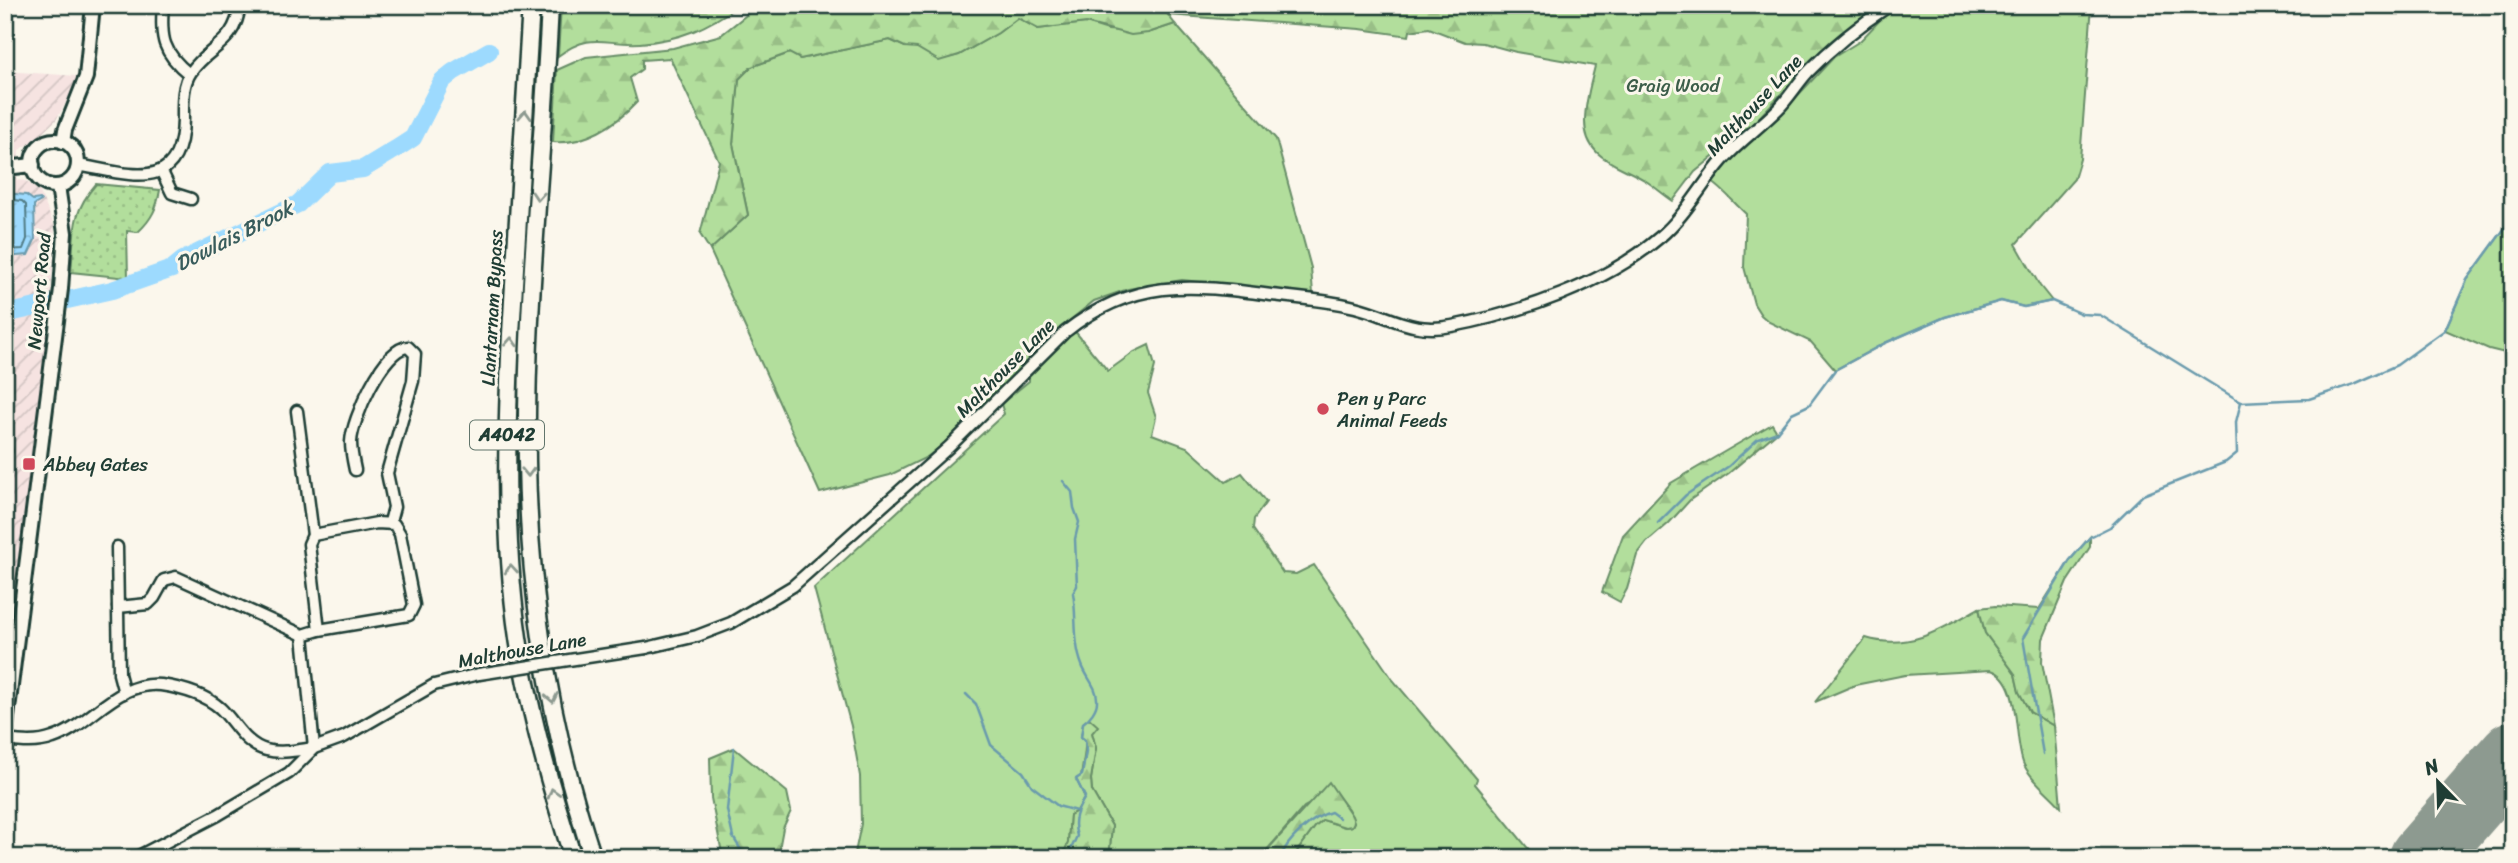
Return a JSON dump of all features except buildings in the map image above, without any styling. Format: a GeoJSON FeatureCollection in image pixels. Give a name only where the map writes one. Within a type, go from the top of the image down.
{"type":"FeatureCollection","features":[{"type":"Feature","properties":{"kind":"highway","name":"Llantarnam Bypass"},"geometry":{"type":"LineString","coordinates":[[531,5],[509,376],[506,461],[508,518],[521,656],[545,768],[573,858]]}},
{"type":"Feature","properties":{"kind":"highway","name":"Llantarnam Bypass"},"geometry":{"type":"LineString","coordinates":[[550,5],[528,377],[529,512],[532,557],[550,688],[575,796],[593,858]]}},
{"type":"Feature","properties":{"kind":"street"},"geometry":{"type":"LineString","coordinates":[[62,142],[86,77],[93,5]]}},
{"type":"Feature","properties":{"kind":"street"},"geometry":{"type":"LineString","coordinates":[[163,5],[162,33],[166,50],[175,63],[189,74]]}},
{"type":"Feature","properties":{"kind":"street"},"geometry":{"type":"LineString","coordinates":[[78,166],[144,176],[162,172],[170,164],[183,139],[183,97],[189,74],[229,36],[236,23],[240,5]]}},
{"type":"Feature","properties":{"kind":"street","name":"Malthouse Lane"},"geometry":{"type":"LineString","coordinates":[[135,858],[218,815],[289,773],[314,748],[344,737],[434,685],[478,674],[646,648],[698,636],[731,623],[793,586],[949,447],[1065,331],[1114,301],[1135,293],[1184,286],[1328,302],[1357,307],[1416,328],[1434,328],[1523,307],[1605,274],[1658,239],[1680,218],[1736,145],[1778,109],[1825,55],[1890,5]]}},
{"type":"Feature","properties":{"kind":"street"},"geometry":{"type":"LineString","coordinates":[[48,142],[62,142],[75,151],[78,166],[69,181],[51,186],[38,178],[33,165],[36,151],[41,146],[48,142]]}},
{"type":"Feature","properties":{"kind":"street"},"geometry":{"type":"LineString","coordinates":[[5,168],[33,165]]}},
{"type":"Feature","properties":{"kind":"street"},"geometry":{"type":"LineString","coordinates":[[162,172],[172,193],[191,199]]}},
{"type":"Feature","properties":{"kind":"street","name":"Newport Road"},"geometry":{"type":"LineString","coordinates":[[5,733],[61,289],[65,233],[58,186]]}},
{"type":"Feature","properties":{"kind":"street"},"geometry":{"type":"LineString","coordinates":[[355,470],[351,441],[365,397],[380,370],[402,347],[408,347],[415,354],[413,381],[387,473],[394,507],[390,522]]}},
{"type":"Feature","properties":{"kind":"street"},"geometry":{"type":"LineString","coordinates":[[297,411],[313,535],[309,544],[319,630]]}},
{"type":"Feature","properties":{"kind":"street"},"geometry":{"type":"LineString","coordinates":[[118,607],[148,604],[164,580],[176,577],[303,635],[319,630],[406,617],[412,611],[414,605],[400,534],[394,524],[390,522],[313,535]]}},
{"type":"Feature","properties":{"kind":"street"},"geometry":{"type":"LineString","coordinates":[[117,547],[119,674],[124,692]]}},
{"type":"Feature","properties":{"kind":"street"},"geometry":{"type":"LineString","coordinates":[[5,740],[30,743],[53,738],[124,692],[151,685],[197,694],[219,708],[253,745],[278,752],[314,748],[303,635]]}},
{"type":"Feature","properties":{"kind":"shaded area"},"geometry":{"type":"Polygon","coordinates":[[[5,71],[77,76],[73,90],[56,120],[34,141],[19,150],[17,180],[26,181],[40,192],[54,225],[55,241],[47,335],[10,639],[5,638],[5,71]]]}},
{"type":"Feature","properties":{"kind":"green space"},"geometry":{"type":"Polygon","coordinates":[[[561,5],[739,5],[716,20],[680,36],[640,43],[589,41],[558,56],[561,5]]]}},
{"type":"Feature","properties":{"kind":"green space","name":"Graig Wood"},"geometry":{"type":"Polygon","coordinates":[[[759,5],[1882,5],[1808,65],[1754,123],[1695,172],[1673,201],[1646,181],[1605,159],[1590,144],[1586,133],[1585,113],[1595,66],[1516,52],[1483,43],[1465,42],[1429,28],[1410,31],[1409,36],[1360,29],[1168,15],[1175,24],[1148,33],[1131,35],[1086,23],[1038,29],[1018,18],[959,55],[939,61],[917,48],[905,47],[890,40],[800,59],[789,53],[751,67],[739,79],[733,144],[748,215],[710,250],[700,234],[719,161],[670,58],[642,60],[642,69],[630,78],[637,102],[599,132],[565,142],[553,142],[557,70],[586,57],[673,48],[721,35],[759,5]]]}},
{"type":"Feature","properties":{"kind":"green space"},"geometry":{"type":"Polygon","coordinates":[[[1899,5],[2092,5],[2080,159],[2074,179],[2016,244],[2040,286],[2052,301],[2024,307],[2001,301],[1945,317],[1885,343],[1835,370],[1811,342],[1769,322],[1761,315],[1754,304],[1744,267],[1746,214],[1712,182],[1734,156],[1771,124],[1834,57],[1860,41],[1899,5]]]}},
{"type":"Feature","properties":{"kind":"green space"},"geometry":{"type":"Polygon","coordinates":[[[1018,18],[1038,29],[1086,23],[1108,30],[1148,33],[1175,24],[1276,139],[1311,268],[1313,294],[1182,280],[1128,289],[1094,301],[1048,338],[998,394],[958,433],[927,457],[890,475],[820,493],[710,250],[748,215],[733,144],[739,79],[751,67],[790,53],[800,59],[890,40],[905,47],[917,47],[939,60],[959,55],[1018,18]]]}},
{"type":"Feature","properties":{"kind":"green space"},"geometry":{"type":"Polygon","coordinates":[[[96,184],[160,190],[155,208],[147,222],[138,232],[127,231],[128,278],[71,272],[75,225],[82,205],[96,184]]]}},
{"type":"Feature","properties":{"kind":"green space"},"geometry":{"type":"Polygon","coordinates":[[[2513,217],[2513,355],[2489,349],[2445,330],[2467,280],[2513,217]]]}},
{"type":"Feature","properties":{"kind":"green space"},"geometry":{"type":"Polygon","coordinates":[[[1073,329],[1108,371],[1134,352],[1149,345],[1155,366],[1148,393],[1156,417],[1152,434],[1187,447],[1226,482],[1242,473],[1266,502],[1254,519],[1253,529],[1283,573],[1296,574],[1314,565],[1393,680],[1477,779],[1475,784],[1536,858],[1292,858],[1323,820],[1345,827],[1352,826],[1354,822],[1348,809],[1334,791],[1304,807],[1260,858],[1109,858],[1112,826],[1092,791],[1091,779],[1096,748],[1092,733],[1085,740],[1081,784],[1085,797],[1077,811],[1070,815],[1068,843],[1062,858],[854,858],[861,824],[860,776],[851,726],[814,588],[1004,414],[1001,404],[1029,381],[1029,373],[1073,329]]]}},
{"type":"Feature","properties":{"kind":"green space"},"geometry":{"type":"Polygon","coordinates":[[[1772,424],[1777,432],[1729,473],[1690,500],[1647,542],[1637,555],[1627,589],[1620,602],[1602,592],[1623,535],[1671,483],[1772,424]]]}},
{"type":"Feature","properties":{"kind":"green space"},"geometry":{"type":"Polygon","coordinates":[[[2090,537],[2090,547],[2067,582],[2043,639],[2042,662],[2054,726],[2030,712],[2019,692],[2015,674],[1985,633],[1979,608],[1995,606],[2039,609],[2070,560],[2090,537]]]}},
{"type":"Feature","properties":{"kind":"green space"},"geometry":{"type":"Polygon","coordinates":[[[1979,608],[1985,633],[2015,674],[2019,692],[2030,712],[2054,726],[2061,807],[2027,771],[2021,754],[2008,685],[2001,676],[1991,670],[1905,675],[1855,685],[1815,702],[1866,638],[1897,642],[1911,640],[1939,630],[1979,608]]]}},
{"type":"Feature","properties":{"kind":"green space"},"geometry":{"type":"Polygon","coordinates":[[[1089,718],[1098,726],[1092,733],[1096,748],[1091,779],[1092,791],[1112,826],[1109,858],[1062,858],[1068,843],[1070,815],[1077,811],[1085,797],[1076,779],[1082,775],[1086,751],[1085,740],[1081,737],[1083,723],[1089,718]]]}},
{"type":"Feature","properties":{"kind":"green space"},"geometry":{"type":"Polygon","coordinates":[[[2513,729],[2513,773],[2442,858],[2400,858],[2513,729]]]}},
{"type":"Feature","properties":{"kind":"green space"},"geometry":{"type":"Polygon","coordinates":[[[734,748],[787,792],[791,811],[783,828],[781,858],[723,858],[711,798],[710,758],[734,748]]]}},
{"type":"Feature","properties":{"kind":"green space"},"geometry":{"type":"Polygon","coordinates":[[[1329,782],[1352,816],[1352,826],[1345,827],[1323,820],[1292,858],[1260,858],[1329,782]]]}},
{"type":"Feature","properties":{"kind":"water"},"geometry":{"type":"Polygon","coordinates":[[[5,193],[26,195],[41,201],[34,205],[35,240],[28,255],[5,257],[5,193]]]}},
{"type":"Feature","properties":{"kind":"waterway","name":"Dowlais Brook"},"geometry":{"type":"LineString","coordinates":[[5,314],[112,290],[172,269],[183,260],[298,204],[330,173],[363,169],[413,138],[442,81],[489,51]]}},
{"type":"Feature","properties":{"kind":"waterway"},"geometry":{"type":"LineString","coordinates":[[2043,754],[2023,638],[2070,560],[2090,537],[2110,527],[2143,495],[2226,462],[2237,453],[2236,422],[2241,402],[2309,399],[2354,384],[2397,365],[2445,330],[2467,280],[2513,217]]}},
{"type":"Feature","properties":{"kind":"waterway"},"geometry":{"type":"LineString","coordinates":[[1658,523],[1686,495],[1729,466],[1758,439],[1777,432],[1792,413],[1809,405],[1835,370],[1885,343],[1945,317],[2001,301],[2024,307],[2052,301],[2082,314],[2100,315],[2241,402]]}},
{"type":"Feature","properties":{"kind":"waterway"},"geometry":{"type":"LineString","coordinates":[[1063,481],[1072,492],[1079,522],[1075,539],[1077,586],[1073,593],[1077,648],[1096,692],[1097,701],[1093,713],[1083,723],[1081,737],[1085,740],[1086,751],[1082,775],[1076,779],[1085,797],[1076,816],[1077,836],[1071,849],[1073,858]]}},
{"type":"Feature","properties":{"kind":"waterway"},"geometry":{"type":"LineString","coordinates":[[966,694],[976,704],[991,745],[1023,772],[1032,786],[1058,806],[1076,811]]}},
{"type":"Feature","properties":{"kind":"waterway"},"geometry":{"type":"LineString","coordinates":[[734,748],[727,810],[733,837],[746,858]]}},
{"type":"Feature","properties":{"kind":"waterway"},"geometry":{"type":"LineString","coordinates":[[1280,858],[1295,836],[1316,819],[1331,812],[1339,818]]}},
{"type":"Feature","properties":{"kind":"runway"},"geometry":{"type":"LineString","coordinates":[[2423,858],[2513,755]]}},
{"type":"Feature","properties":{"kind":"place","name":"Pen y Parc Animal Feeds"},"geometry":{"type":"Point","coordinates":[1323,409]}},
{"type":"Feature","properties":{"kind":"place","name":"Abbey Gates"},"geometry":{"type":"Point","coordinates":[29,464]}}]}
